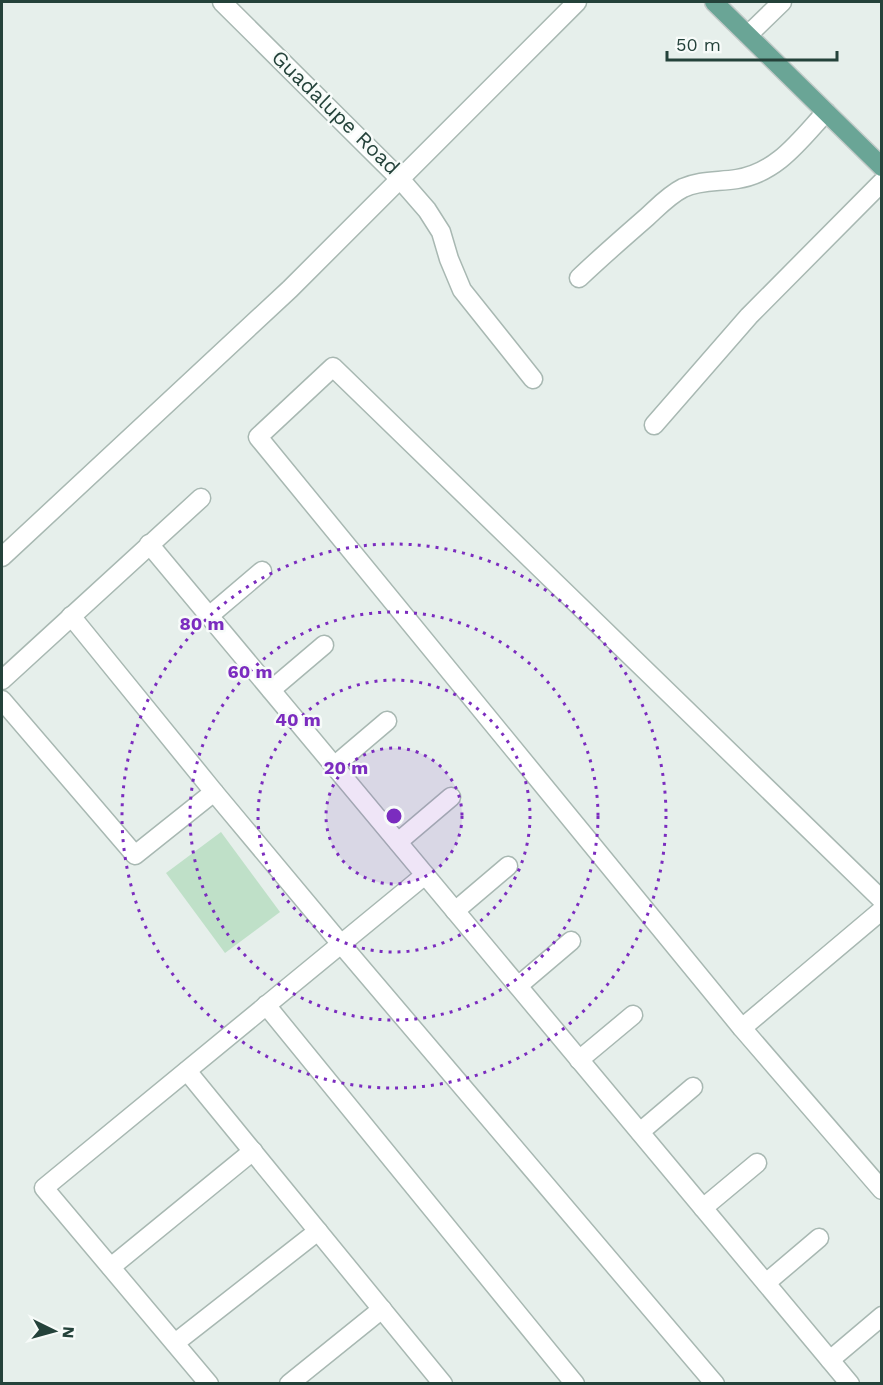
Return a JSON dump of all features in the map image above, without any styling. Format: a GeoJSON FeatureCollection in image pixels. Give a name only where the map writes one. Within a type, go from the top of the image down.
{"type":"FeatureCollection","features":[{"type":"Feature","properties":{"kind":"main road"},"geometry":{"type":"LineString","coordinates":[[714,2],[882,167]]}},
{"type":"Feature","properties":{"kind":"street","name":"Guadalupe Road"},"geometry":{"type":"LineString","coordinates":[[222,2],[400,179],[577,2]]}},
{"type":"Feature","properties":{"kind":"street"},"geometry":{"type":"LineString","coordinates":[[748,35],[782,2]]}},
{"type":"Feature","properties":{"kind":"street"},"geometry":{"type":"LineString","coordinates":[[579,278],[606,251],[682,188],[752,177],[769,168],[797,146],[826,112]]}},
{"type":"Feature","properties":{"kind":"street"},"geometry":{"type":"LineString","coordinates":[[2,557],[290,289],[400,179],[427,210],[441,232],[462,290],[533,379]]}},
{"type":"Feature","properties":{"kind":"street"},"geometry":{"type":"LineString","coordinates":[[654,425],[749,316],[882,182]]}},
{"type":"Feature","properties":{"kind":"street"},"geometry":{"type":"LineString","coordinates":[[882,900],[333,367],[258,437],[742,1028],[882,1190]]}},
{"type":"Feature","properties":{"kind":"street"},"geometry":{"type":"LineString","coordinates":[[2,680],[201,498]]}},
{"type":"Feature","properties":{"kind":"street"},"geometry":{"type":"LineString","coordinates":[[149,544],[850,1383]]}},
{"type":"Feature","properties":{"kind":"street"},"geometry":{"type":"LineString","coordinates":[[209,616],[262,571]]}},
{"type":"Feature","properties":{"kind":"street"},"geometry":{"type":"LineString","coordinates":[[72,616],[340,944],[715,1383]]}},
{"type":"Feature","properties":{"kind":"street"},"geometry":{"type":"LineString","coordinates":[[271,690],[324,645]]}},
{"type":"Feature","properties":{"kind":"street"},"geometry":{"type":"LineString","coordinates":[[2,700],[135,855],[214,792]]}},
{"type":"Feature","properties":{"kind":"street"},"geometry":{"type":"LineString","coordinates":[[334,766],[387,721]]}},
{"type":"Feature","properties":{"kind":"street"},"geometry":{"type":"LineString","coordinates":[[398,842],[451,797]]}},
{"type":"Feature","properties":{"kind":"street"},"geometry":{"type":"LineString","coordinates":[[455,911],[508,866]]}},
{"type":"Feature","properties":{"kind":"street"},"geometry":{"type":"LineString","coordinates":[[209,1383],[45,1188],[425,875]]}},
{"type":"Feature","properties":{"kind":"street"},"geometry":{"type":"LineString","coordinates":[[742,1028],[882,910]]}},
{"type":"Feature","properties":{"kind":"street"},"geometry":{"type":"LineString","coordinates":[[518,986],[571,942]]}},
{"type":"Feature","properties":{"kind":"street"},"geometry":{"type":"LineString","coordinates":[[266,1005],[575,1383]]}},
{"type":"Feature","properties":{"kind":"street"},"geometry":{"type":"LineString","coordinates":[[579,1060],[633,1015]]}},
{"type":"Feature","properties":{"kind":"street"},"geometry":{"type":"LineString","coordinates":[[187,1071],[442,1383]]}},
{"type":"Feature","properties":{"kind":"street"},"geometry":{"type":"LineString","coordinates":[[640,1132],[693,1087]]}},
{"type":"Feature","properties":{"kind":"street"},"geometry":{"type":"LineString","coordinates":[[111,1268],[253,1151]]}},
{"type":"Feature","properties":{"kind":"street"},"geometry":{"type":"LineString","coordinates":[[703,1208],[757,1163]]}},
{"type":"Feature","properties":{"kind":"street"},"geometry":{"type":"LineString","coordinates":[[175,1343],[318,1231]]}},
{"type":"Feature","properties":{"kind":"street"},"geometry":{"type":"LineString","coordinates":[[766,1283],[819,1238]]}},
{"type":"Feature","properties":{"kind":"street"},"geometry":{"type":"LineString","coordinates":[[289,1383],[381,1309]]}},
{"type":"Feature","properties":{"kind":"street"},"geometry":{"type":"LineString","coordinates":[[830,1360],[882,1316]]}},
{"type":"Feature","properties":{"kind":"green space"},"geometry":{"type":"Polygon","coordinates":[[[221,832],[280,912],[225,953],[166,873],[221,832]]]}}]}
